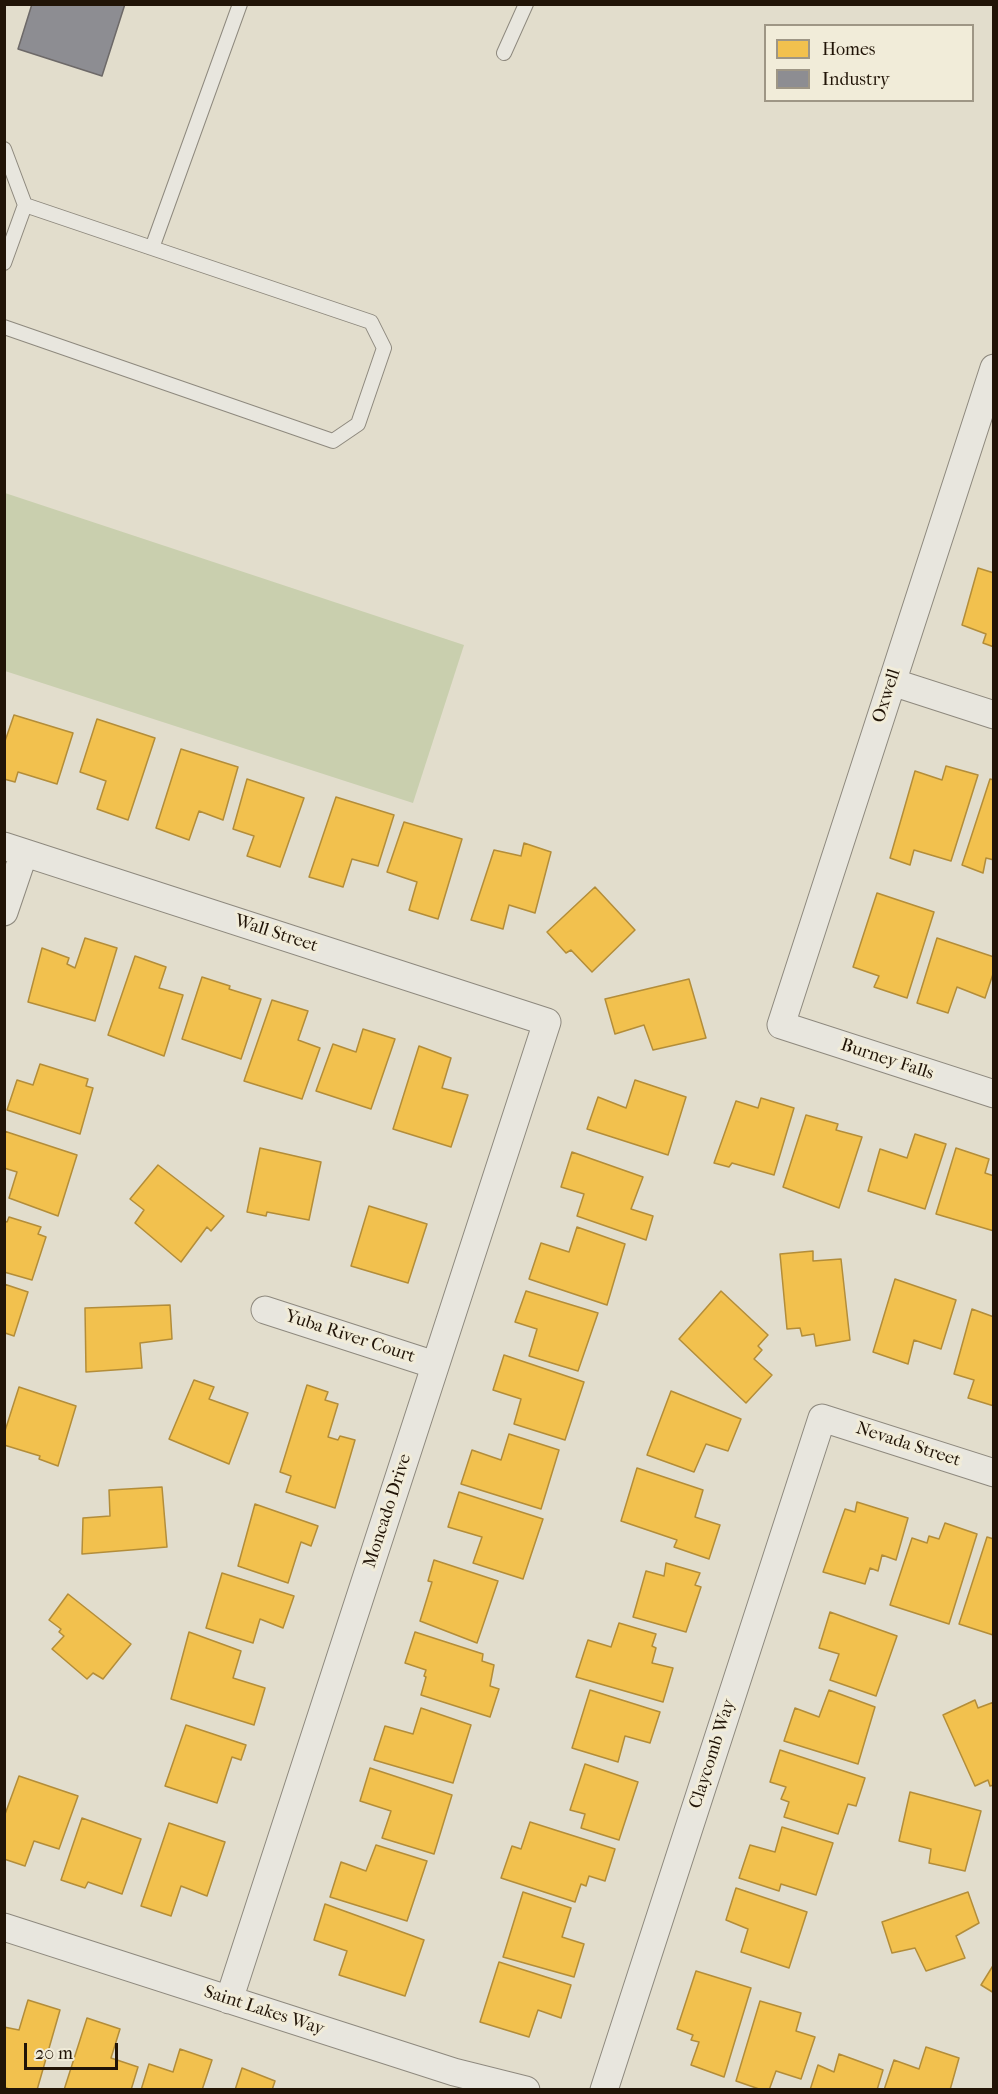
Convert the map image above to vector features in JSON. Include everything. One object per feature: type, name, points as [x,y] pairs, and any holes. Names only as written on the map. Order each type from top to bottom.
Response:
[{"type":"street","name":"Oxwell","points":[[781,1025],[993,368]]},
{"type":"street","points":[[892,682],[993,715]]},
{"type":"street","points":[[4,912],[14,849]]},
{"type":"street","name":"Wall Street","points":[[14,849],[547,1022]]},
{"type":"street","name":"Moncado Drive","points":[[229,2000],[547,1022]]},
{"type":"street","name":"Burney Falls","points":[[781,1025],[993,1094]]},
{"type":"street","name":"Yuba River Court","points":[[265,1310],[435,1365]]},
{"type":"street","name":"Nevada Street","points":[[822,1418],[993,1473]]},
{"type":"street","name":"Claycomb Way","points":[[604,2090],[822,1418]]},
{"type":"street","name":"Saint Lakes Way","points":[[4,1927],[454,2072],[526,2090]]},
{"type":"lane","points":[[152,248],[240,4]]},
{"type":"lane","points":[[504,53],[526,4]]},
{"type":"lane","points":[[4,149],[25,205],[4,263]]},
{"type":"lane","points":[[4,327],[333,441],[358,424],[384,348],[371,322],[25,205]]},
{"type":"green space","points":[[5,493],[464,645],[413,803],[5,671]]},
{"type":"building: Homes","points":[[978,568],[994,573],[994,647],[983,643],[986,634],[962,625]]},
{"type":"building: Homes","points":[[14,715],[73,733],[57,784],[18,772],[15,782],[4,779],[4,744]]},
{"type":"building: Homes","points":[[97,719],[155,738],[128,820],[97,809],[106,781],[80,772]]},
{"type":"building: Homes","points":[[181,749],[238,767],[223,820],[199,811],[189,840],[156,828]]},
{"type":"building: Homes","points":[[946,766],[978,775],[951,861],[914,850],[910,865],[890,858],[915,771],[942,780]]},
{"type":"building: Homes","points":[[247,779],[304,798],[280,867],[247,856],[254,836],[233,829]]},
{"type":"building: Homes","points":[[990,779],[994,780],[994,860],[986,858],[983,873],[962,865]]},
{"type":"building: Homes","points":[[336,797],[394,815],[378,866],[352,859],[343,887],[309,877]]},
{"type":"building: Homes","points":[[404,822],[462,839],[438,919],[409,910],[417,882],[387,872]]},
{"type":"building: Homes","points":[[524,843],[551,852],[535,913],[509,905],[503,929],[471,920],[494,850],[521,856]]},
{"type":"building: Homes","points":[[595,887],[635,930],[592,972],[571,950],[566,953],[547,932]]},
{"type":"building: Homes","points":[[877,893],[934,912],[907,998],[874,987],[879,976],[853,967]]},
{"type":"building: Homes","points":[[85,938],[117,948],[95,1021],[28,1002],[42,948],[69,958],[67,964],[75,968]]},
{"type":"building: Homes","points":[[937,938],[994,957],[994,971],[985,998],[957,987],[948,1013],[917,1003]]},
{"type":"building: Homes","points":[[135,956],[166,967],[159,988],[183,995],[164,1056],[108,1035]]},
{"type":"building: Homes","points":[[202,977],[230,986],[229,989],[261,999],[241,1059],[182,1039]]},
{"type":"building: Homes","points":[[689,979],[706,1038],[653,1050],[644,1025],[615,1034],[605,999]]},
{"type":"building: Homes","points":[[272,1000],[308,1011],[298,1040],[320,1048],[302,1099],[244,1081]]},
{"type":"building: Homes","points":[[363,1029],[395,1039],[371,1109],[316,1091],[333,1044],[356,1052]]},
{"type":"building: Homes","points":[[419,1046],[451,1058],[442,1088],[468,1095],[451,1147],[393,1129]]},
{"type":"building: Homes","points":[[40,1064],[88,1079],[86,1086],[93,1088],[80,1134],[7,1110],[17,1080],[33,1085]]},
{"type":"building: Homes","points":[[635,1080],[686,1097],[668,1155],[587,1129],[598,1097],[626,1108]]},
{"type":"building: Homes","points":[[761,1098],[794,1108],[774,1175],[732,1163],[729,1167],[714,1163],[736,1101],[758,1108]]},
{"type":"building: Homes","points":[[806,1115],[838,1124],[836,1130],[862,1137],[839,1208],[783,1187]]},
{"type":"building: Homes","points":[[4,1131],[77,1155],[58,1216],[9,1198],[17,1172],[4,1168]]},
{"type":"building: Homes","points":[[915,1134],[946,1144],[925,1209],[868,1191],[880,1149],[907,1158]]},
{"type":"building: Homes","points":[[260,1148],[321,1162],[309,1220],[267,1212],[266,1216],[247,1212]]},
{"type":"building: Homes","points":[[956,1148],[989,1159],[985,1173],[994,1176],[994,1231],[936,1214]]},
{"type":"building: Homes","points":[[572,1152],[643,1177],[631,1209],[653,1216],[646,1240],[577,1216],[584,1194],[561,1187]]},
{"type":"building: Homes","points":[[158,1165],[224,1216],[211,1231],[207,1227],[181,1262],[135,1223],[144,1210],[130,1199]]},
{"type":"building: Homes","points":[[369,1206],[427,1224],[408,1283],[351,1266]]},
{"type":"building: Homes","points":[[9,1217],[41,1227],[38,1234],[46,1237],[32,1280],[4,1272],[4,1221],[7,1222]]},
{"type":"building: Homes","points":[[577,1227],[625,1244],[607,1305],[529,1279],[541,1243],[569,1252]]},
{"type":"building: Homes","points":[[813,1251],[813,1261],[841,1259],[850,1340],[816,1346],[814,1334],[802,1336],[800,1328],[787,1329],[780,1254]]},
{"type":"building: Homes","points":[[895,1279],[956,1300],[941,1349],[914,1340],[908,1364],[873,1352]]},
{"type":"building: Homes","points":[[4,1284],[28,1292],[14,1336],[4,1334]]},
{"type":"building: Homes","points":[[526,1291],[598,1313],[578,1371],[529,1356],[537,1329],[515,1322]]},
{"type":"building: Homes","points":[[721,1291],[768,1335],[758,1346],[762,1350],[754,1359],[772,1375],[746,1403],[679,1339]]},
{"type":"building: Homes","points":[[170,1305],[172,1339],[140,1343],[142,1368],[86,1372],[85,1308]]},
{"type":"building: Homes","points":[[972,1309],[994,1317],[994,1406],[968,1398],[974,1380],[954,1374]]},
{"type":"building: Homes","points":[[504,1355],[584,1382],[565,1440],[514,1424],[521,1399],[493,1390]]},
{"type":"building: Homes","points":[[194,1380],[214,1387],[209,1399],[248,1413],[229,1464],[169,1439]]},
{"type":"building: Homes","points":[[307,1385],[328,1392],[325,1400],[338,1404],[328,1437],[338,1440],[340,1436],[355,1440],[335,1508],[286,1492],[291,1476],[280,1472]]},
{"type":"building: Homes","points":[[19,1387],[76,1406],[58,1466],[39,1459],[40,1456],[4,1445],[4,1434]]},
{"type":"building: Homes","points":[[671,1391],[741,1419],[728,1451],[706,1444],[694,1472],[647,1455]]},
{"type":"building: Homes","points":[[509,1434],[559,1450],[541,1509],[461,1484],[472,1450],[501,1460]]},
{"type":"building: Homes","points":[[637,1468],[703,1490],[695,1517],[720,1525],[709,1559],[674,1547],[677,1540],[621,1521]]},
{"type":"building: Homes","points":[[162,1487],[167,1547],[82,1554],[83,1518],[110,1516],[109,1490]]},
{"type":"building: Homes","points":[[459,1492],[543,1519],[523,1579],[473,1563],[482,1537],[448,1527]]},
{"type":"building: Homes","points":[[857,1502],[908,1518],[896,1560],[882,1555],[878,1571],[870,1568],[865,1584],[823,1572],[845,1509],[855,1512]]},
{"type":"building: Homes","points":[[255,1504],[318,1526],[311,1546],[301,1542],[288,1583],[238,1566]]},
{"type":"building: Homes","points":[[945,1523],[977,1534],[949,1624],[890,1605],[912,1538],[927,1543],[929,1536],[939,1539]]},
{"type":"building: Homes","points":[[987,1537],[994,1539],[993,1635],[959,1624]]},
{"type":"building: Homes","points":[[434,1560],[498,1581],[477,1643],[420,1621],[432,1582],[428,1581]]},
{"type":"building: Homes","points":[[666,1563],[700,1573],[695,1585],[701,1587],[686,1632],[633,1617],[646,1571],[664,1576]]},
{"type":"building: Homes","points":[[222,1573],[294,1596],[283,1628],[260,1619],[253,1643],[206,1628]]},
{"type":"building: Homes","points":[[68,1594],[131,1644],[103,1679],[93,1673],[87,1679],[52,1649],[64,1636],[59,1632],[61,1629],[49,1620]]},
{"type":"building: Homes","points":[[830,1612],[897,1636],[876,1696],[830,1680],[839,1654],[819,1648]]},
{"type":"building: Homes","points":[[619,1623],[656,1634],[652,1646],[656,1648],[652,1663],[673,1668],[663,1702],[576,1677],[588,1640],[611,1647]]},
{"type":"building: Homes","points":[[189,1632],[241,1651],[233,1678],[265,1688],[254,1725],[171,1699]]},
{"type":"building: Homes","points":[[415,1632],[483,1654],[482,1661],[494,1665],[490,1686],[499,1689],[490,1717],[421,1695],[426,1670],[405,1663]]},
{"type":"building: Homes","points":[[590,1690],[660,1712],[650,1743],[625,1736],[618,1762],[572,1748]]},
{"type":"building: Homes","points":[[829,1690],[875,1707],[858,1764],[784,1741],[795,1708],[819,1717]]},
{"type":"building: Homes","points":[[975,1700],[978,1708],[994,1702],[994,1785],[990,1786],[988,1780],[975,1786],[943,1715]]},
{"type":"building: Homes","points":[[421,1708],[471,1725],[453,1783],[374,1760],[385,1726],[413,1734]]},
{"type":"building: Homes","points":[[186,1725],[246,1745],[241,1760],[232,1757],[217,1803],[165,1786]]},
{"type":"building: Homes","points":[[780,1750],[865,1778],[856,1806],[848,1804],[838,1834],[784,1817],[789,1802],[781,1799],[786,1787],[770,1782]]},
{"type":"building: Homes","points":[[585,1764],[638,1782],[619,1840],[581,1828],[585,1814],[570,1810]]},
{"type":"building: Homes","points":[[370,1768],[452,1795],[434,1854],[382,1838],[391,1811],[360,1801]]},
{"type":"building: Homes","points":[[19,1776],[78,1796],[59,1849],[34,1841],[25,1866],[4,1859],[4,1817]]},
{"type":"building: Homes","points":[[910,1792],[981,1811],[965,1871],[929,1863],[931,1849],[899,1841]]},
{"type":"building: Homes","points":[[82,1818],[141,1839],[122,1894],[88,1882],[85,1888],[61,1880]]},
{"type":"building: Homes","points":[[530,1822],[615,1849],[605,1881],[589,1876],[586,1886],[581,1884],[575,1902],[501,1878],[512,1846],[521,1849]]},
{"type":"building: Homes","points":[[169,1823],[225,1842],[207,1896],[181,1886],[171,1916],[141,1906]]},
{"type":"building: Homes","points":[[782,1827],[833,1843],[816,1895],[781,1884],[779,1891],[739,1878],[750,1845],[775,1852]]},
{"type":"building: Homes","points":[[376,1845],[427,1861],[407,1921],[330,1897],[341,1862],[366,1871]]},
{"type":"building: Homes","points":[[736,1888],[807,1912],[789,1968],[741,1952],[748,1929],[726,1920]]},
{"type":"building: Homes","points":[[523,1892],[571,1908],[562,1937],[584,1944],[574,1977],[503,1957]]},
{"type":"building: Homes","points":[[968,1892],[979,1923],[956,1936],[965,1958],[926,1971],[915,1948],[892,1953],[882,1922]]},
{"type":"building: Homes","points":[[325,1904],[424,1940],[405,1996],[339,1975],[347,1951],[314,1940]]},
{"type":"building: Homes","points":[[499,1962],[571,1985],[561,2018],[538,2010],[529,2037],[480,2022]]},
{"type":"building: Homes","points":[[994,1964],[994,1993],[981,1985]]},
{"type":"building: Homes","points":[[696,1971],[751,1988],[724,2077],[691,2065],[699,2042],[691,2040],[693,2035],[677,2029]]},
{"type":"building: Homes","points":[[28,2000],[60,2010],[37,2090],[11,2090],[4,2087],[4,2027],[19,2030]]},
{"type":"building: Homes","points":[[760,2001],[801,2013],[796,2031],[815,2037],[801,2079],[776,2071],[769,2090],[762,2090],[736,2081]]},
{"type":"building: Homes","points":[[87,2018],[120,2029],[111,2058],[138,2067],[131,2090],[64,2090]]},
{"type":"building: Homes","points":[[926,2047],[959,2058],[950,2090],[884,2090],[894,2060],[919,2069]]},
{"type":"building: Homes","points":[[180,2049],[212,2060],[202,2090],[141,2090],[149,2064],[173,2072]]},
{"type":"building: Homes","points":[[839,2054],[883,2070],[877,2090],[810,2090],[818,2065],[834,2072]]},
{"type":"building: Homes","points":[[242,2068],[275,2081],[272,2090],[235,2090]]},
{"type":"building: Industry","points":[[32,4],[125,4],[102,76],[18,49]]}]
